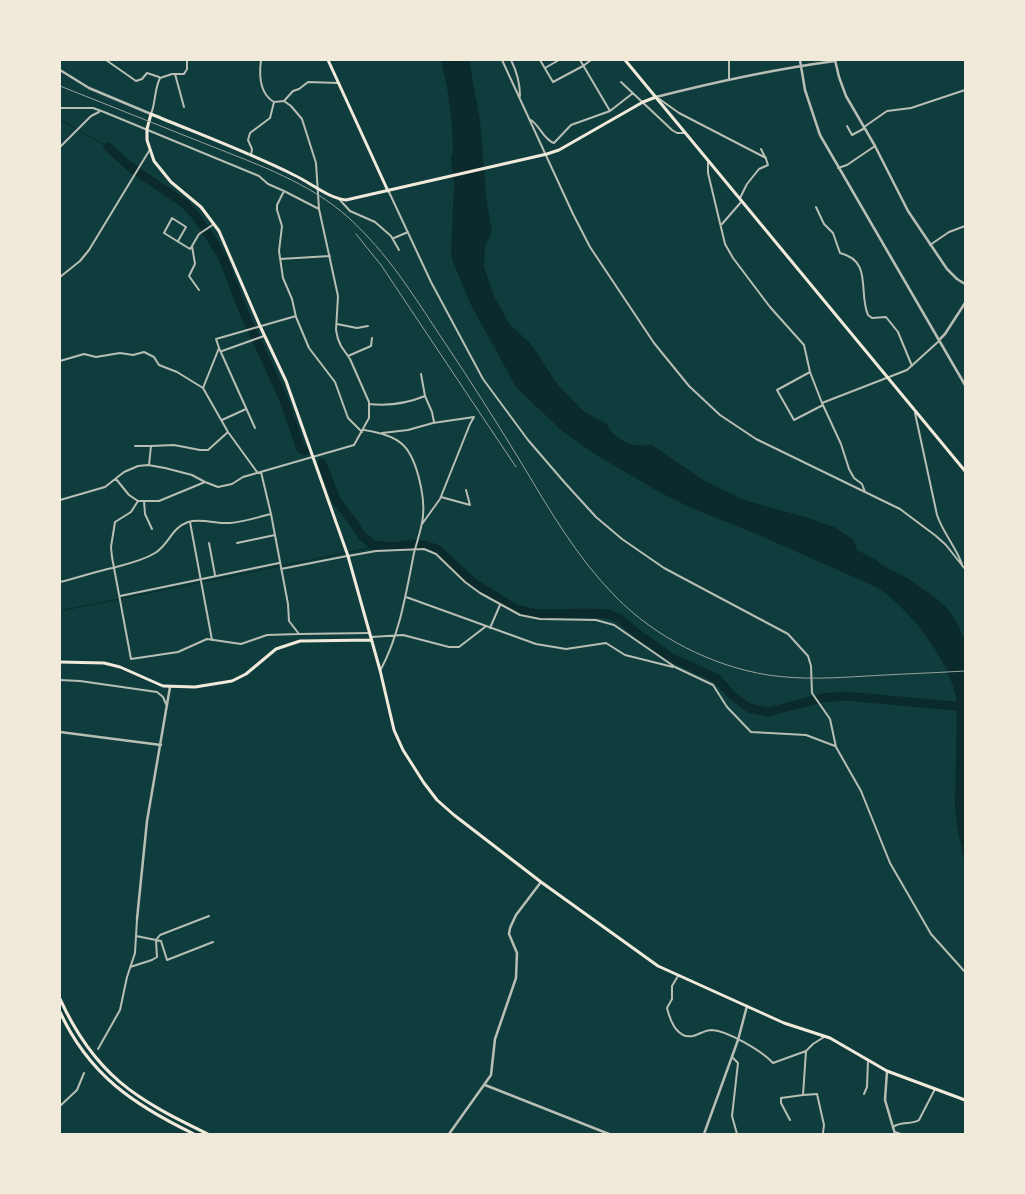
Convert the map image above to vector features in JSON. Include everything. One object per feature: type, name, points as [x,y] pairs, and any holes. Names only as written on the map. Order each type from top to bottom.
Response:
[{"type":"main road","points":[[328,60],[390,191]]},
{"type":"main road","points":[[626,60],[965,471]]},
{"type":"main road","points":[[656,97],[643,102],[559,150],[356,199],[339,199],[252,155],[151,114],[146,129],[149,151],[154,162],[161,172],[201,207],[223,239],[264,336],[286,381],[348,556],[380,670],[394,730],[403,750],[424,783],[445,808],[541,882],[648,960],[678,976],[784,1023],[824,1036],[887,1071],[965,1100]]},
{"type":"main road","points":[[60,662],[112,665],[153,683],[170,687],[195,687],[232,681],[246,674],[276,649],[291,643],[371,637]]},
{"type":"main road","points":[[60,999],[80,1038],[93,1056],[117,1080],[143,1100],[208,1134]]},
{"type":"main road","points":[[60,1012],[72,1037],[102,1074],[131,1099],[164,1120],[194,1134]]},
{"type":"street","points":[[106,60],[136,81],[142,79],[147,73],[160,78],[186,72],[187,60]]},
{"type":"street","points":[[260,60],[263,89],[267,97],[274,102],[284,101],[293,91],[308,82],[338,83]]},
{"type":"street","points":[[502,60],[590,247],[654,343],[689,386],[720,415],[756,439],[900,510],[923,525],[946,545],[964,568]]},
{"type":"street","points":[[511,60],[517,72],[520,97]]},
{"type":"street","points":[[540,60],[553,82],[591,60]]},
{"type":"street","points":[[545,68],[559,60]]},
{"type":"street","points":[[580,60],[610,111]]},
{"type":"street","points":[[729,60],[729,79]]},
{"type":"street","points":[[800,60],[805,90],[815,122],[826,147],[965,385]]},
{"type":"street","points":[[656,97],[729,79],[835,60],[846,96],[875,146],[908,211],[947,269],[965,284]]},
{"type":"street","points":[[60,70],[89,88],[151,114],[154,105],[155,89],[160,78]]},
{"type":"street","points":[[175,74],[184,107]]},
{"type":"street","points":[[621,82],[672,130],[677,133],[686,133]]},
{"type":"street","points":[[847,126],[852,134],[887,111],[911,108],[965,90]]},
{"type":"street","points":[[530,118],[548,140],[554,143],[571,125],[610,111],[633,93]]},
{"type":"street","points":[[656,97],[679,112],[766,158]]},
{"type":"street","points":[[60,500],[105,487],[124,472],[138,466],[149,465],[192,475],[205,482],[224,486],[232,484],[243,477],[354,445],[363,431],[369,418],[369,404],[348,356],[338,339],[338,296],[319,208],[316,163],[302,119],[284,101]]},
{"type":"street","points":[[252,155],[252,149],[248,140],[250,133],[270,118],[274,102]]},
{"type":"street","points":[[60,108],[93,108],[101,111],[259,176],[268,184],[319,208]]},
{"type":"street","points":[[60,147],[95,113],[101,111]]},
{"type":"street","points":[[838,168],[847,165],[875,146]]},
{"type":"street","points":[[722,224],[741,200],[747,184],[759,169],[768,165],[761,149]]},
{"type":"street","points":[[60,277],[80,261],[88,250],[149,151]]},
{"type":"street","points":[[708,160],[708,173],[722,224],[725,244],[733,258],[770,307],[804,345],[810,372],[822,404],[838,437],[851,474],[862,484],[865,492]]},
{"type":"street","points":[[284,191],[277,210],[282,226],[279,246],[283,278],[309,348],[335,382],[348,418],[363,431],[382,434],[408,430],[434,422],[474,417],[441,497],[422,525]]},
{"type":"street","points":[[390,191],[430,282],[483,379],[528,440],[596,517],[622,539],[664,568],[788,634],[808,656],[811,666],[812,693],[830,719],[836,747],[861,791],[890,863],[931,934],[965,972]]},
{"type":"street","points":[[339,199],[350,211],[375,222],[393,238],[399,250]]},
{"type":"street","points":[[816,208],[824,224],[833,233],[840,253],[851,256],[859,266],[864,281],[868,315],[872,318],[886,317],[898,332],[912,366]]},
{"type":"street","points":[[178,241],[186,227],[172,218],[164,233],[183,245],[190,248],[192,246]]},
{"type":"street","points":[[199,290],[189,276],[195,264],[192,246],[199,234],[214,224]]},
{"type":"street","points":[[930,245],[949,232],[965,226]]},
{"type":"street","points":[[393,238],[408,232]]},
{"type":"street","points":[[280,259],[330,256]]},
{"type":"street","points":[[810,372],[777,390],[794,420],[822,404],[888,378],[912,366],[946,334],[965,303]]},
{"type":"street","points":[[255,428],[216,339],[296,316]]},
{"type":"street","points":[[337,324],[357,328],[368,326]]},
{"type":"street","points":[[221,351],[264,336]]},
{"type":"street","points":[[348,356],[371,346],[372,338]]},
{"type":"street","points":[[203,388],[219,348]]},
{"type":"street","points":[[60,361],[84,354],[96,357],[120,353],[133,355],[144,352],[154,357],[159,365],[177,372],[203,388],[228,432],[257,473]]},
{"type":"street","points":[[421,374],[425,396],[434,422]]},
{"type":"street","points":[[369,404],[386,405],[412,401],[425,396]]},
{"type":"street","points":[[222,420],[246,409]]},
{"type":"street","points":[[914,409],[941,528],[959,556],[964,568]]},
{"type":"street","points":[[135,446],[174,445],[208,450],[228,432]]},
{"type":"street","points":[[380,670],[395,636],[406,597],[423,514],[417,474],[408,452],[403,445],[382,434]]},
{"type":"street","points":[[149,465],[151,446]]},
{"type":"street","points":[[261,472],[288,604],[289,621],[299,634]]},
{"type":"street","points":[[116,479],[129,495],[138,501],[159,501],[205,482]]},
{"type":"street","points":[[441,497],[470,505],[466,490]]},
{"type":"street","points":[[138,501],[130,512],[115,522],[111,547],[131,659],[178,652],[203,641],[212,640],[241,644],[267,635],[412,636],[449,647],[459,647],[486,626]]},
{"type":"street","points":[[144,501],[146,514],[152,529]]},
{"type":"street","points":[[60,582],[127,564],[158,551],[173,533],[182,525],[190,522],[231,523],[271,514]]},
{"type":"street","points":[[190,522],[212,640]]},
{"type":"street","points":[[237,543],[275,535]]},
{"type":"street","points":[[210,543],[215,575]]},
{"type":"street","points":[[281,569],[376,550],[424,549],[436,554],[465,582],[480,593],[520,615],[540,619],[588,619],[606,622],[625,632],[675,667],[713,685],[727,707],[751,732],[806,735],[836,747]]},
{"type":"street","points":[[120,596],[279,563]]},
{"type":"street","points":[[406,597],[536,644],[566,649],[606,643],[625,655],[675,667]]},
{"type":"street","points":[[490,628],[500,605]]},
{"type":"street","points":[[60,680],[157,692],[163,697],[167,706]]},
{"type":"street","points":[[98,1049],[120,1010],[135,953],[148,821],[170,687]]},
{"type":"street","points":[[60,732],[161,745]]},
{"type":"street","points":[[449,1134],[485,1084],[492,1071],[497,1031],[516,978],[517,953],[509,934],[510,928],[516,915],[541,882]]},
{"type":"street","points":[[130,967],[157,957],[156,940],[160,935],[209,916]]},
{"type":"street","points":[[136,936],[161,941],[167,960],[213,942]]},
{"type":"street","points":[[678,976],[672,986],[672,999],[667,1008],[673,1026],[681,1033],[689,1036],[704,1031],[716,1031],[757,1049],[773,1063],[806,1051],[824,1036]]},
{"type":"street","points":[[704,1134],[738,1040],[747,1006]]},
{"type":"street","points":[[803,1095],[806,1051]]},
{"type":"street","points":[[732,1057],[738,1063],[732,1116],[737,1134]]},
{"type":"street","points":[[864,1094],[867,1087],[868,1060]]},
{"type":"street","points":[[887,1071],[885,1100],[895,1133],[901,1134]]},
{"type":"street","points":[[60,1106],[77,1090],[84,1073]]},
{"type":"street","points":[[485,1084],[609,1134]]},
{"type":"street","points":[[893,1127],[897,1124],[919,1120],[935,1089]]},
{"type":"street","points":[[790,1120],[781,1103],[781,1098],[818,1094],[824,1124],[823,1133]]},
{"type":"water","points":[[441,60],[469,60],[480,120],[487,204],[492,231],[485,247],[484,267],[494,296],[510,325],[529,342],[557,384],[583,411],[607,424],[619,439],[638,446],[651,444],[703,480],[744,500],[834,527],[854,540],[857,550],[909,579],[948,609],[965,641],[965,866],[955,806],[957,702],[947,670],[938,654],[927,637],[902,608],[876,587],[761,536],[691,508],[661,493],[596,455],[562,431],[516,387],[471,305],[453,262],[451,252],[454,185],[451,158],[453,151],[452,126]]},
{"type":"waterway","points":[[60,119],[108,147]]},
{"type":"waterway","points":[[108,147],[129,166],[185,204],[196,216],[212,240],[223,258],[242,308],[284,400],[301,449],[305,451]]},
{"type":"waterway","points":[[322,463],[336,500],[361,535],[373,545],[393,547],[413,544],[437,549],[474,583],[516,609],[537,614],[608,614],[620,619],[672,658],[716,678],[733,696],[749,708],[768,712],[822,698],[845,696],[965,707]]},
{"type":"waterway","points":[[60,611],[379,546]]},
{"type":"railway","points":[[60,86],[283,176],[318,195],[349,218],[388,260],[409,290],[481,398],[575,548],[616,597],[648,625],[666,637],[686,648],[726,665],[780,677],[830,678],[965,671]]},
{"type":"railway","points":[[356,234],[381,265],[516,467]]}]
